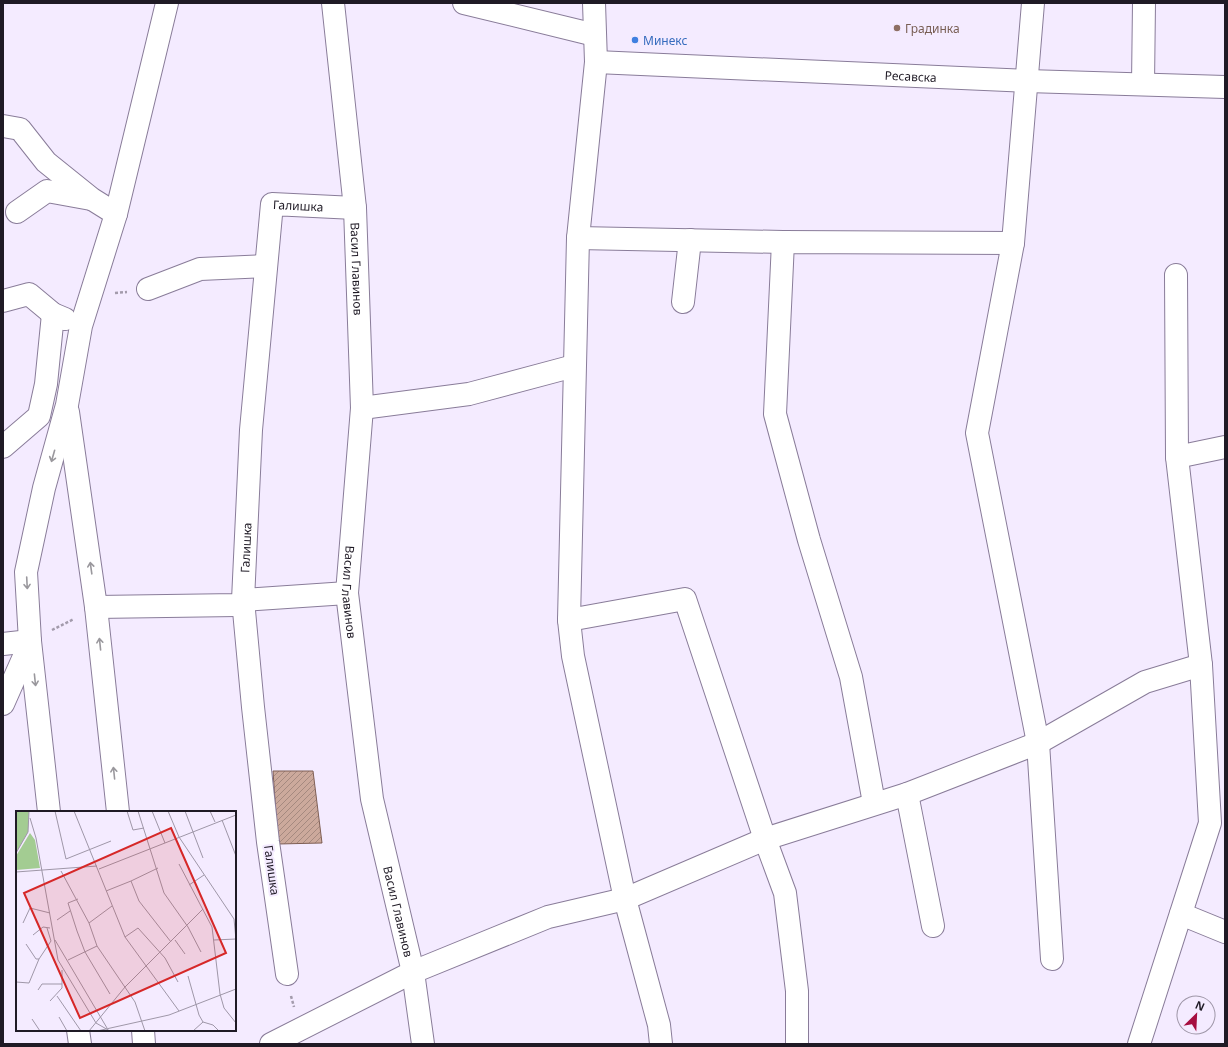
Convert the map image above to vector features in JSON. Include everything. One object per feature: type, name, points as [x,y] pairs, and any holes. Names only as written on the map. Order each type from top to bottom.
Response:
[{"type":"street","points":[[50,811],[30,642],[26,572],[44,488],[67,405],[81,326],[116,214],[167,3]]},
{"type":"street","name":"Васил Главинов","points":[[333,3],[355,208],[362,408],[347,593],[372,799],[413,972],[423,1044]]},
{"type":"street","points":[[464,3],[595,35]]},
{"type":"street","points":[[594,3],[596,62],[578,238],[569,620],[573,656],[625,899],[659,1025],[661,1044]]},
{"type":"street","points":[[1033,3],[1013,243],[977,433],[1038,743],[1052,958]]},
{"type":"street","points":[[1143,84],[1144,3]]},
{"type":"street","name":"Ресавска","points":[[596,62],[1027,81],[1225,87]]},
{"type":"street","points":[[3,126],[20,129],[46,162],[92,199],[116,214]]},
{"type":"street","points":[[17,212],[46,192],[92,199]]},
{"type":"street","name":"Галишка","points":[[287,974],[268,842],[253,707],[244,600],[251,430],[272,204],[355,208]]},
{"type":"street","points":[[578,238],[783,242],[1013,243]]},
{"type":"street","points":[[683,302],[690,240]]},
{"type":"street","points":[[783,242],[775,414],[809,540],[851,677],[874,803]]},
{"type":"street","points":[[148,289],[200,269],[266,266]]},
{"type":"street","points":[[1139,1044],[1210,823],[1201,665],[1177,457],[1176,276]]},
{"type":"street","points":[[3,301],[29,294],[53,314],[81,326]]},
{"type":"street","points":[[3,447],[40,416],[46,384],[53,314]]},
{"type":"street","points":[[362,408],[469,394],[574,366]]},
{"type":"street","points":[[67,405],[96,607],[118,811]]},
{"type":"street","points":[[1177,457],[1225,447]]},
{"type":"street","points":[[96,607],[237,605],[244,600],[347,593]]},
{"type":"street","points":[[569,620],[686,599],[765,839],[785,893],[797,992],[797,1044]]},
{"type":"street","points":[[3,644],[30,642]]},
{"type":"street","points":[[3,704],[30,642]]},
{"type":"street","points":[[271,1044],[413,972],[548,917],[625,899],[765,839],[874,803],[907,794],[1038,743],[1145,682],[1201,665]]},
{"type":"street","points":[[907,794],[933,926]]},
{"type":"street","points":[[1181,914],[1225,932]]},
{"type":"street","points":[[78,1031],[80,1044]]},
{"type":"street","points":[[143,1031],[144,1044]]},
{"type":"path","points":[[90,296],[148,289]]},
{"type":"path","points":[[30,642],[96,607]]},
{"type":"path","points":[[287,974],[298,1030]]},
{"type":"building","points":[[273,771],[313,771],[322,843],[278,844]]},
{"type":"place","name":"Градинка","points":[[897,28]]},
{"type":"place","name":"Минекс","points":[[635,40]]}]
